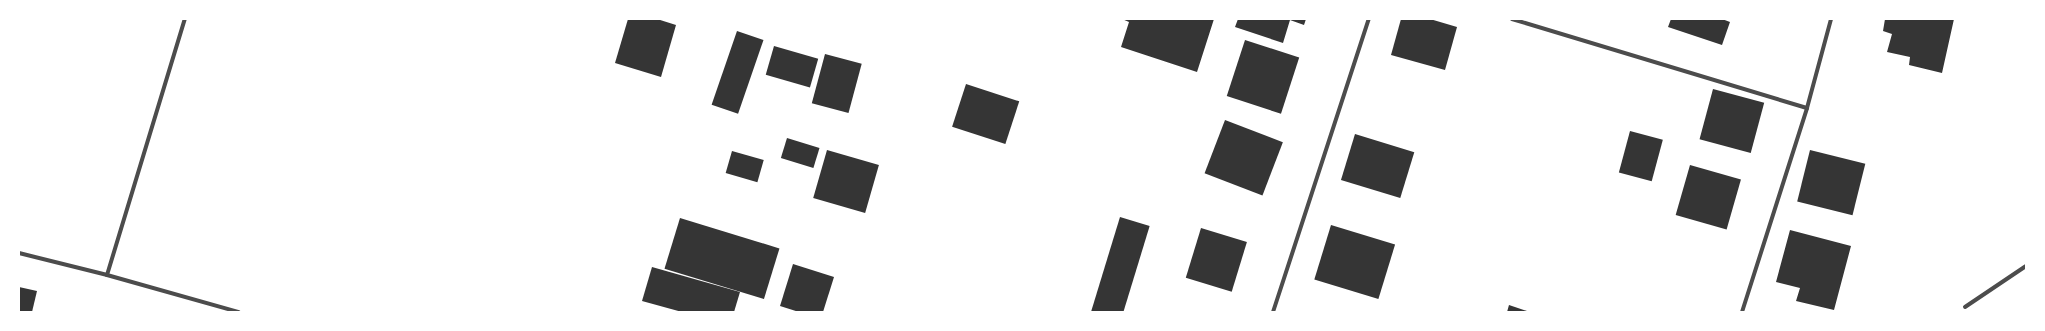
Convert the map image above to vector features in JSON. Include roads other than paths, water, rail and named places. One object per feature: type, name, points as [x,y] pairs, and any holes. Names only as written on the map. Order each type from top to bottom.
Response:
[{"type":"street","points":[[107,275],[185,19]]},
{"type":"street","points":[[1273,312],[1369,19]]},
{"type":"street","points":[[1512,19],[1807,108]]},
{"type":"street","points":[[1742,312],[1807,108],[1832,19]]},
{"type":"street","points":[[19,253],[107,275],[239,312]]},
{"type":"street","points":[[1965,307],[2026,266]]}]
